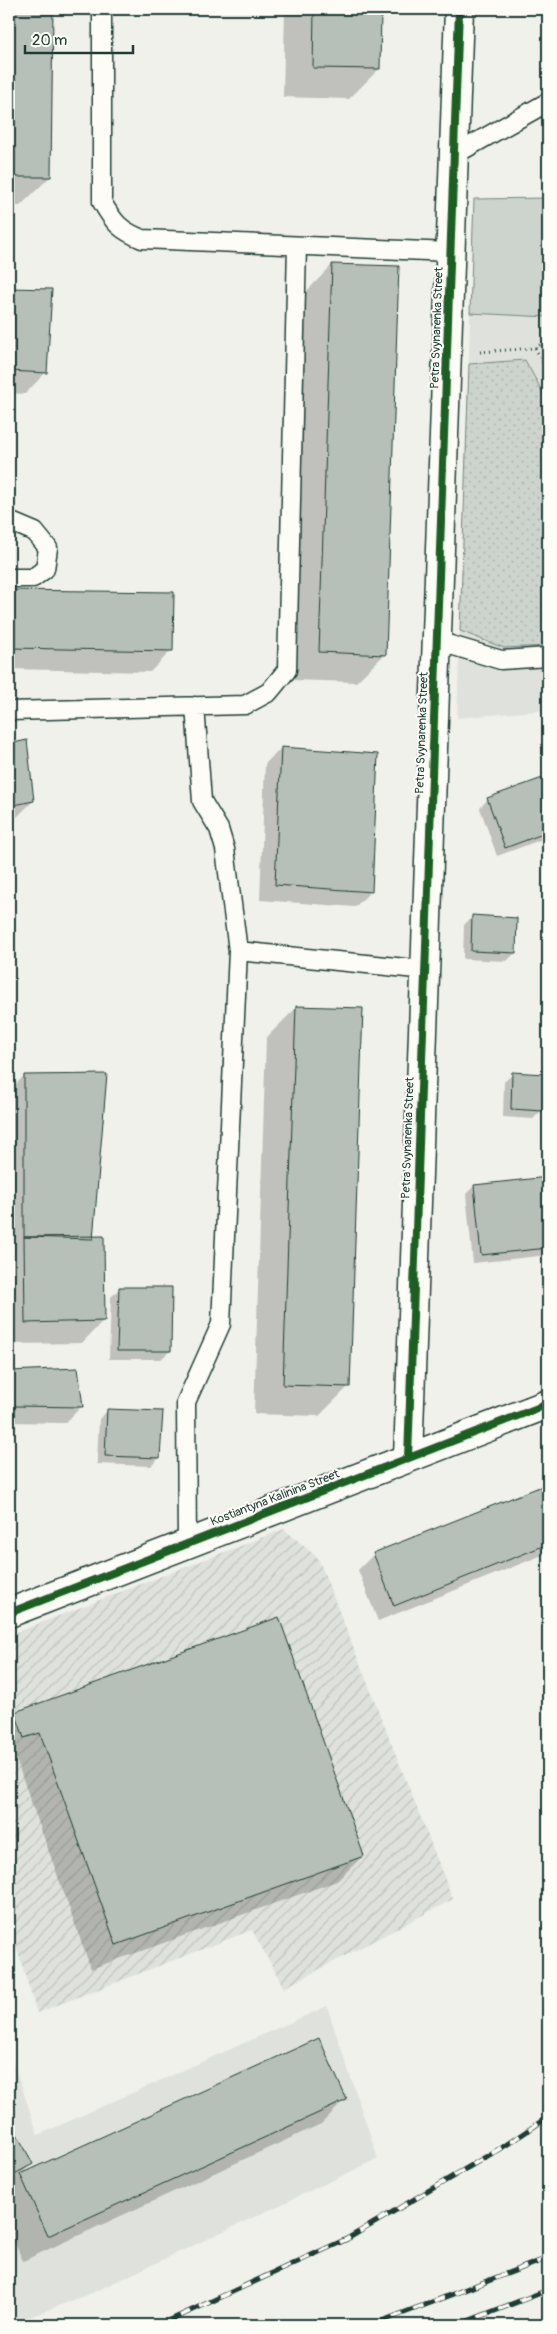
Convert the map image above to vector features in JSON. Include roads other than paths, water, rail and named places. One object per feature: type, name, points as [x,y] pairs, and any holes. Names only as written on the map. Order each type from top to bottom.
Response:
[{"type":"street","name":"Petra Svynarenka Street","points":[[408,1458],[459,9]]},
{"type":"street","name":"Kostiantyna Kalinina Street","points":[[9,1613],[548,1404]]},
{"type":"lane","points":[[102,9],[102,202],[112,219],[124,232],[142,239],[450,252]]},
{"type":"lane","points":[[454,155],[548,102]]},
{"type":"lane","points":[[9,711],[245,705],[269,692],[287,670],[297,246]]},
{"type":"lane","points":[[9,521],[34,532],[48,548],[45,569],[33,578],[9,578]]},
{"type":"lane","points":[[437,641],[501,660],[548,658]]},
{"type":"lane","points":[[187,1544],[186,1402],[221,1324],[238,950],[225,849],[219,829],[202,801],[196,706]]},
{"type":"lane","points":[[238,950],[426,970]]},
{"type":"railway","points":[[160,2325],[347,2239],[506,2145],[548,2117]]},
{"type":"railway","points":[[372,2325],[548,2258]]},
{"type":"railway","points":[[458,2325],[548,2290]]}]
